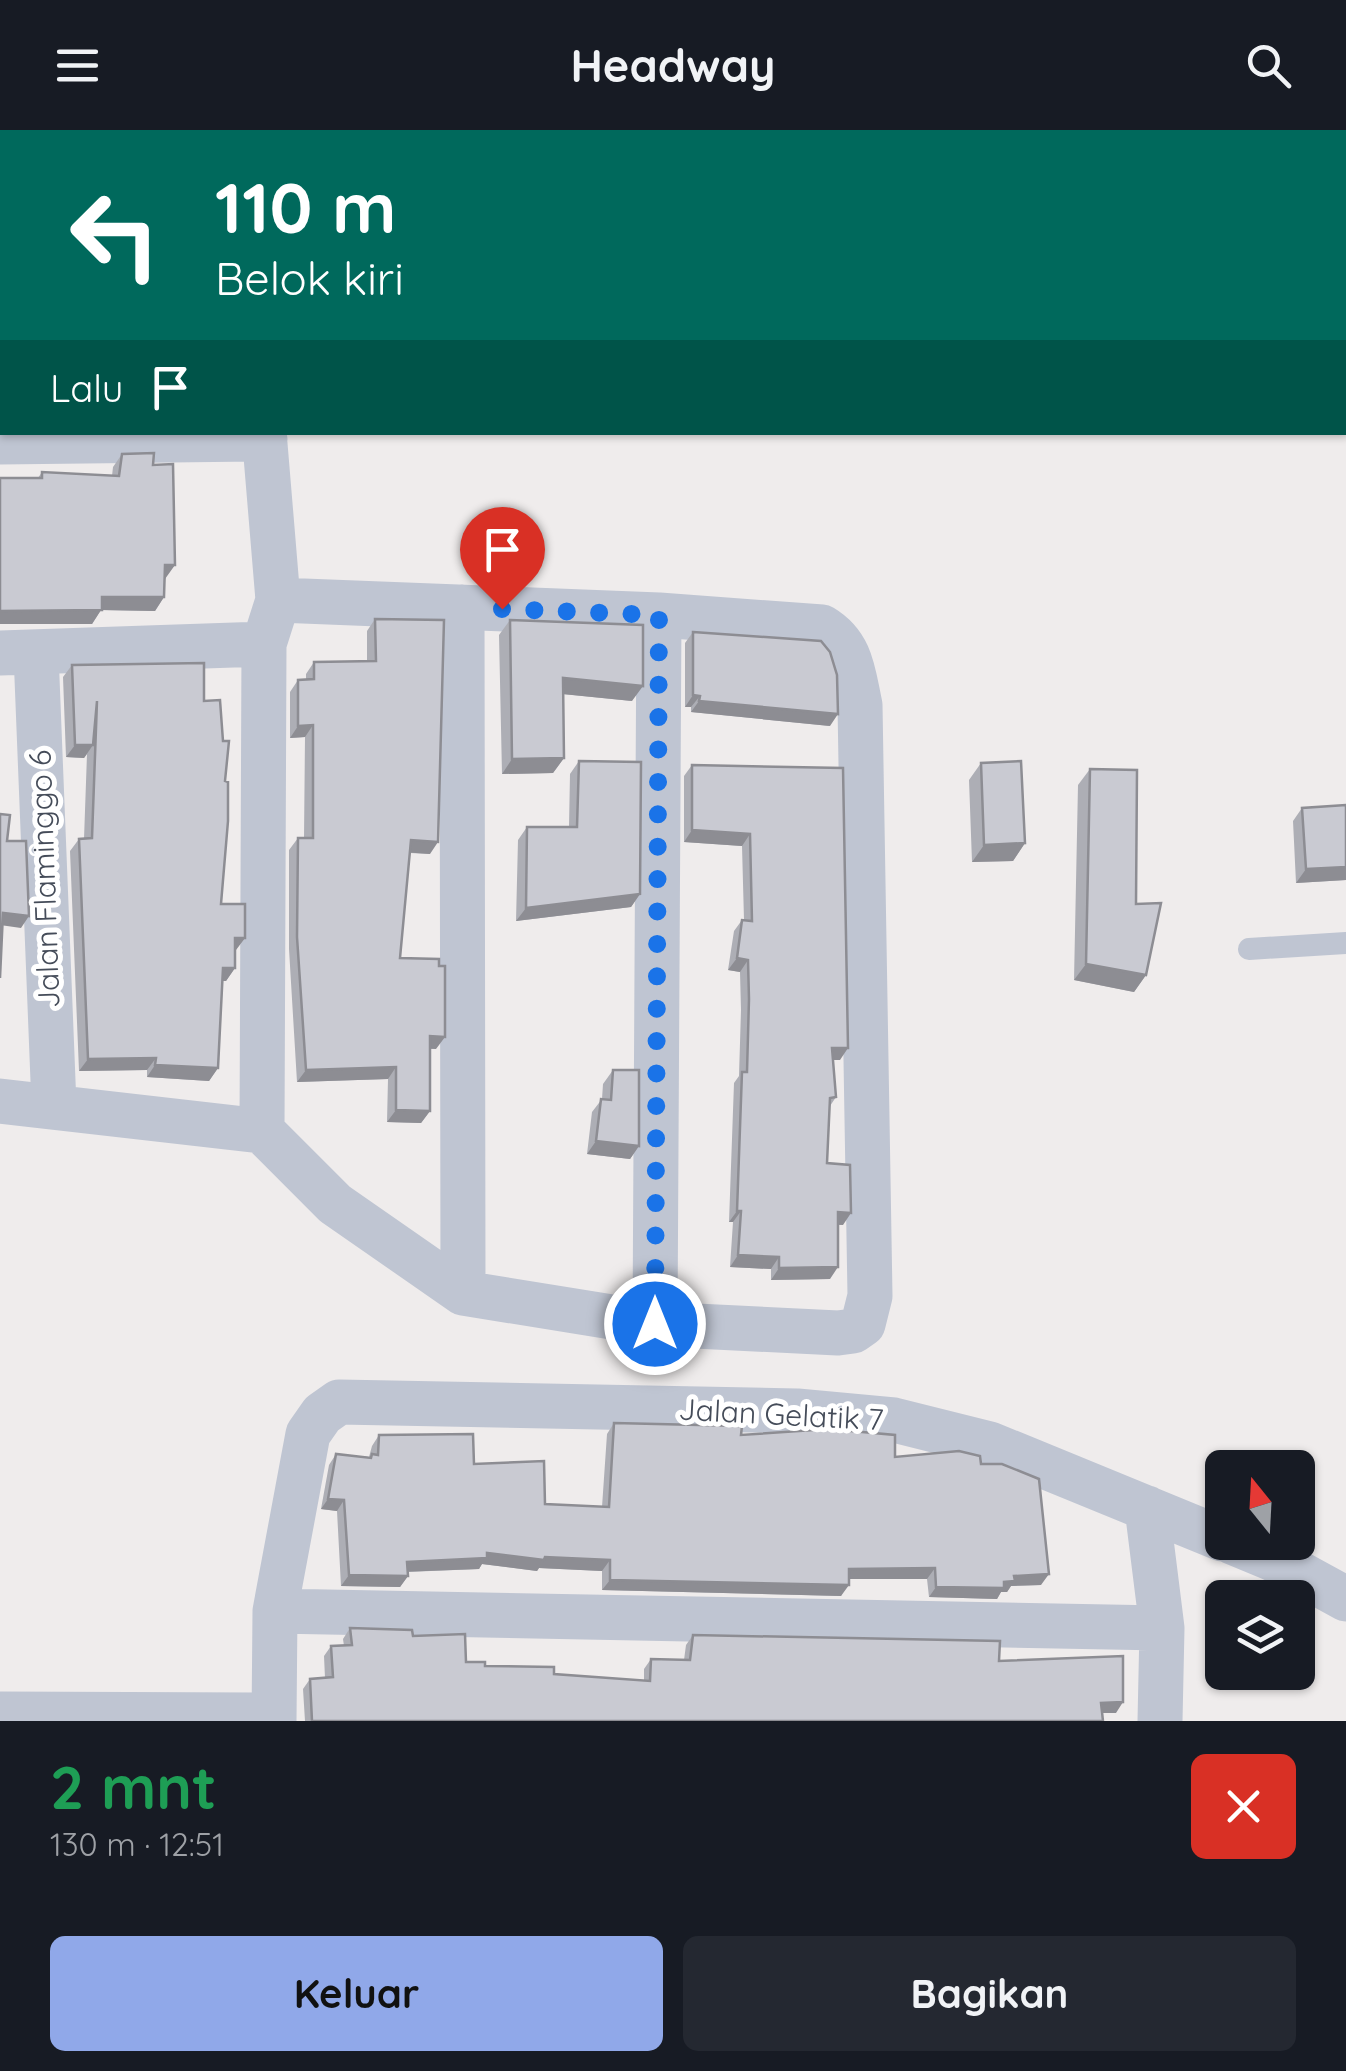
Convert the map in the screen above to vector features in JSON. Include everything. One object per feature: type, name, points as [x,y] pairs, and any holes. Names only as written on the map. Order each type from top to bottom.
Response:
[{"type":"street","points":[[0,442],[264,436],[278,600],[264,644],[262,1130]]},
{"type":"street","points":[[0,1101],[262,1130],[335,1204],[464,1293],[655,1324],[838,1332],[863,1324],[870,1296],[860,705],[848,650],[836,635],[822,627],[659,615],[278,600]]},
{"type":"street","points":[[462,608],[464,1293]]},
{"type":"street","points":[[655,1324],[659,615]]},
{"type":"street","points":[[18,653],[264,644]]},
{"type":"street","name":"Jalan Flaminggo 6","points":[[18,653],[54,1106]]},
{"type":"street","name":"Jalan Gelatik 7","points":[[275,1610],[308,1434],[322,1414],[339,1402],[797,1411],[894,1420],[990,1444],[1205,1532]]},
{"type":"street","points":[[1147,1508],[1162,1628],[1160,1721]]},
{"type":"street","points":[[1275,1560],[1346,1598]]},
{"type":"street","points":[[30,1716],[274,1718],[275,1610],[1162,1628]]},
{"type":"lane","points":[[1249,949],[1346,942]]},
{"type":"building","points":[[154,453],[153,465],[173,464],[175,565],[165,565],[164,597],[102,597],[102,610],[0,611],[0,478],[42,478],[42,472],[119,476],[122,454]]},
{"type":"building","points":[[375,619],[444,620],[438,842],[411,840],[400,958],[439,959],[439,966],[445,966],[445,1037],[430,1036],[430,1111],[396,1110],[396,1067],[306,1070],[297,937],[298,838],[313,838],[313,725],[298,726],[298,680],[314,679],[314,662],[376,661]]},
{"type":"building","points":[[510,620],[643,625],[643,686],[563,678],[564,758],[512,759]]},
{"type":"building","points":[[693,632],[821,641],[830,652],[837,675],[838,714],[699,701],[700,696],[693,695]]},
{"type":"building","points":[[204,663],[204,701],[220,700],[223,741],[229,741],[221,904],[245,904],[245,938],[235,938],[235,968],[223,968],[218,1068],[155,1065],[156,1058],[88,1059],[79,839],[92,838],[97,701],[93,745],[75,745],[72,665]]},
{"type":"building","points":[[579,761],[641,762],[640,894],[526,908],[527,827],[577,827]]},
{"type":"building","points":[[1021,761],[1025,843],[984,845],[981,763]]},
{"type":"building","points":[[692,765],[843,768],[848,1048],[832,1048],[836,1097],[830,1098],[827,1163],[850,1165],[851,1213],[838,1212],[838,1267],[779,1268],[779,1257],[738,1255],[742,1072],[747,1072],[749,999],[748,960],[737,958],[742,920],[752,921],[750,834],[692,830]]},
{"type":"building","points":[[1090,769],[1137,770],[1136,904],[1161,903],[1146,975],[1086,964]]},
{"type":"building","points":[[1346,805],[1346,867],[1306,869],[1302,808]]},
{"type":"building","points":[[0,814],[10,815],[7,841],[26,841],[29,916],[3,913],[0,978]]},
{"type":"building","points":[[613,1070],[639,1070],[639,1146],[596,1141],[601,1099],[611,1100]]},
{"type":"building","points":[[614,1423],[742,1426],[741,1435],[829,1429],[895,1435],[895,1457],[959,1451],[980,1456],[981,1464],[1002,1464],[1039,1479],[1049,1574],[1014,1576],[1015,1581],[1004,1582],[1004,1588],[936,1587],[935,1568],[849,1569],[849,1585],[610,1580],[610,1560],[544,1560],[487,1553],[487,1558],[407,1562],[408,1576],[349,1575],[344,1500],[328,1499],[336,1454],[371,1458],[372,1454],[378,1455],[379,1435],[473,1434],[474,1464],[544,1461],[545,1504],[609,1507]]},
{"type":"building","points":[[350,1628],[412,1630],[413,1636],[465,1634],[466,1662],[554,1667],[554,1674],[650,1681],[651,1659],[690,1660],[693,1635],[1000,1641],[999,1661],[1123,1656],[1123,1702],[1101,1703],[1103,1721],[312,1721],[310,1679],[333,1677],[331,1646],[352,1645]]},
{"type":"route","points":[[502,609],[659,615],[655,1324]]}]
